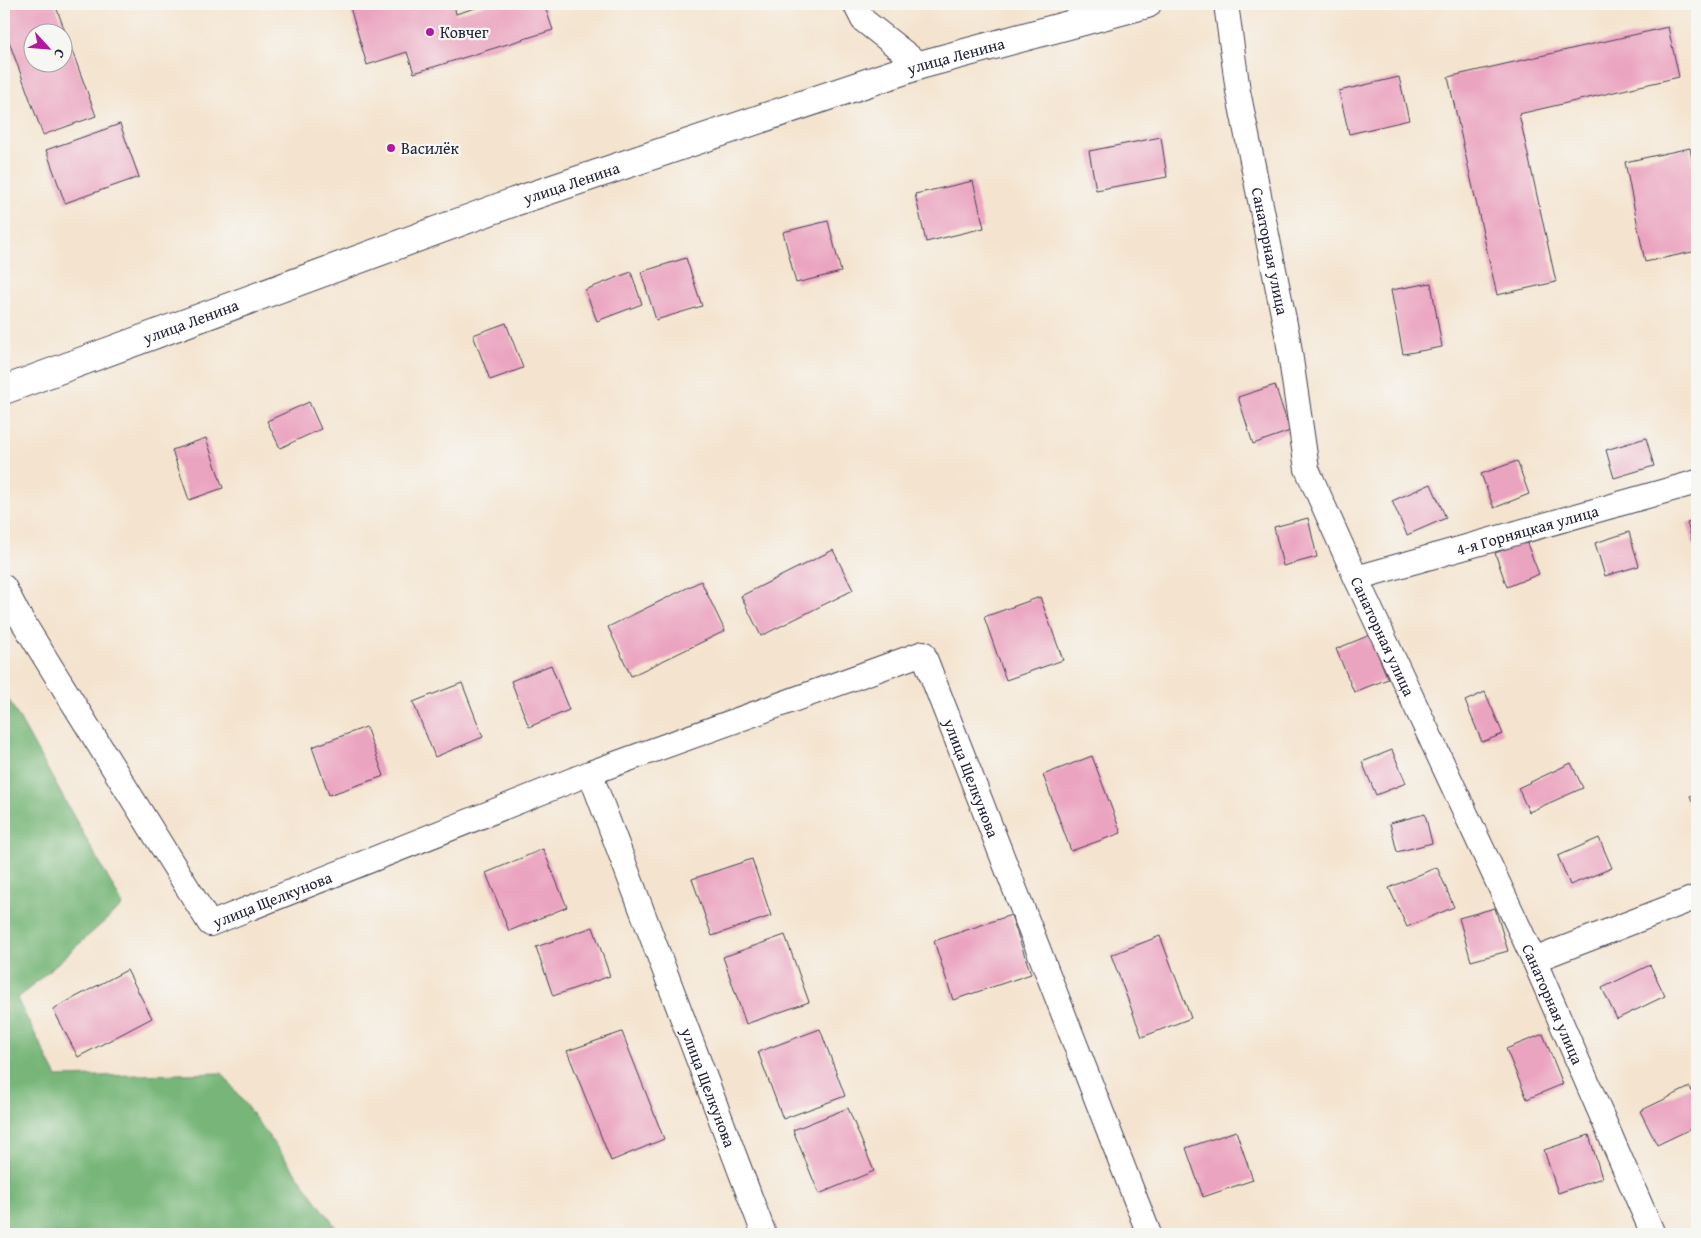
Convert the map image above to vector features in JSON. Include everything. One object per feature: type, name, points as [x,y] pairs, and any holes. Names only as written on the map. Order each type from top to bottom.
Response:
[{"type":"main road","name":"улица Ленина","points":[[4,390],[514,202],[920,65],[1147,4]]},
{"type":"street","points":[[855,4],[863,20],[920,65]]},
{"type":"street","name":"Санаторная улица","points":[[1226,4],[1238,91],[1288,339],[1307,469],[1534,960],[1653,1234]]},
{"type":"street","name":"4-я Горняцкая улица","points":[[1356,578],[1697,482]]},
{"type":"street","name":"улица Щелкунова","points":[[4,587],[11,618],[210,924],[590,772],[923,653],[1149,1234]]},
{"type":"street","name":"улица Щелкунова","points":[[590,772],[764,1234]]},
{"type":"street","points":[[1534,960],[1697,897]]},
{"type":"green space","points":[[4,691],[123,905],[17,999],[57,1077],[222,1073],[341,1234],[4,1234]]},
{"type":"building","points":[[4,4],[55,4],[62,22],[22,22],[22,72],[72,72],[72,50],[96,116],[43,135],[4,28]]},
{"type":"building","points":[[349,4],[454,4],[456,14],[488,4],[544,4],[553,30],[414,73],[407,52],[367,65]]},
{"type":"building","points":[[1668,27],[1679,77],[1519,114],[1556,282],[1497,295],[1448,77]]},
{"type":"building","points":[[1399,77],[1409,120],[1349,134],[1339,91]]},
{"type":"building","points":[[120,124],[139,177],[65,203],[46,150]]},
{"type":"building","points":[[1161,137],[1167,177],[1096,190],[1089,151]]},
{"type":"building","points":[[1690,148],[1697,187],[1697,251],[1645,262],[1625,162]]},
{"type":"building","points":[[973,181],[984,228],[926,242],[915,194]]},
{"type":"building","points":[[828,221],[841,272],[796,283],[783,232]]},
{"type":"building","points":[[686,258],[702,306],[656,320],[641,272]]},
{"type":"building","points":[[631,272],[642,304],[597,321],[585,290]]},
{"type":"building","points":[[1431,283],[1442,347],[1403,354],[1391,290]]},
{"type":"building","points":[[506,323],[523,368],[490,380],[473,335]]},
{"type":"building","points":[[1275,385],[1290,431],[1253,444],[1238,397]]},
{"type":"building","points":[[309,402],[321,429],[280,448],[267,421]]},
{"type":"building","points":[[206,438],[223,488],[189,500],[172,450]]},
{"type":"building","points":[[1646,438],[1654,466],[1614,478],[1606,450]]},
{"type":"building","points":[[1517,461],[1529,494],[1494,508],[1481,474]]},
{"type":"building","points":[[1431,484],[1446,518],[1407,535],[1392,501]]},
{"type":"building","points":[[1308,518],[1317,557],[1283,566],[1274,527]]},
{"type":"building","points":[[1697,520],[1697,557],[1687,523]]},
{"type":"building","points":[[1629,532],[1639,566],[1605,576],[1595,543]]},
{"type":"building","points":[[1526,541],[1539,574],[1507,587],[1495,553]]},
{"type":"building","points":[[833,550],[853,590],[761,636],[741,596]]},
{"type":"building","points":[[701,581],[725,631],[631,676],[608,627]]},
{"type":"building","points":[[1040,597],[1063,660],[1006,680],[984,617]]},
{"type":"building","points":[[1370,635],[1388,679],[1354,692],[1336,649]]},
{"type":"building","points":[[551,665],[569,710],[529,727],[511,681]]},
{"type":"building","points":[[462,683],[483,737],[435,757],[413,702]]},
{"type":"building","points":[[1485,692],[1503,734],[1482,742],[1465,701]]},
{"type":"building","points":[[366,727],[384,776],[329,795],[312,747]]},
{"type":"building","points":[[1392,750],[1406,783],[1376,795],[1362,762]]},
{"type":"building","points":[[1092,756],[1121,833],[1071,851],[1043,775]]},
{"type":"building","points":[[1571,763],[1583,788],[1529,812],[1518,788]]},
{"type":"building","points":[[1697,792],[1697,811],[1690,796]]},
{"type":"building","points":[[1425,814],[1432,843],[1397,852],[1390,823]]},
{"type":"building","points":[[1599,838],[1612,868],[1570,885],[1558,856]]},
{"type":"building","points":[[543,849],[567,907],[509,931],[486,873]]},
{"type":"building","points":[[752,859],[771,916],[712,936],[692,879]]},
{"type":"building","points":[[1437,867],[1454,907],[1407,927],[1389,888]]},
{"type":"building","points":[[1495,908],[1508,951],[1471,961],[1459,918]]},
{"type":"building","points":[[1011,915],[1031,974],[953,1000],[934,941]]},
{"type":"building","points":[[593,927],[610,976],[553,996],[536,947]]},
{"type":"building","points":[[785,935],[809,1002],[746,1024],[723,957]]},
{"type":"building","points":[[1160,936],[1191,1018],[1142,1037],[1111,955]]},
{"type":"building","points":[[1650,965],[1665,996],[1617,1019],[1602,988]]},
{"type":"building","points":[[127,970],[152,1018],[78,1057],[53,1009]]},
{"type":"building","points":[[820,1029],[845,1096],[783,1119],[758,1052]]},
{"type":"building","points":[[622,1032],[664,1139],[611,1161],[567,1051]]},
{"type":"building","points":[[1543,1034],[1563,1084],[1527,1099],[1506,1049]]},
{"type":"building","points":[[1690,1087],[1697,1102],[1697,1126],[1657,1145],[1640,1111]]},
{"type":"building","points":[[848,1108],[874,1171],[819,1194],[793,1130]]},
{"type":"building","points":[[1236,1131],[1253,1180],[1203,1197],[1186,1148]]},
{"type":"building","points":[[1589,1135],[1602,1178],[1558,1193],[1544,1150]]},
{"type":"place","name":"Ковчег","points":[[430,32]]},
{"type":"place","name":"Василёк","points":[[391,148]]}]
